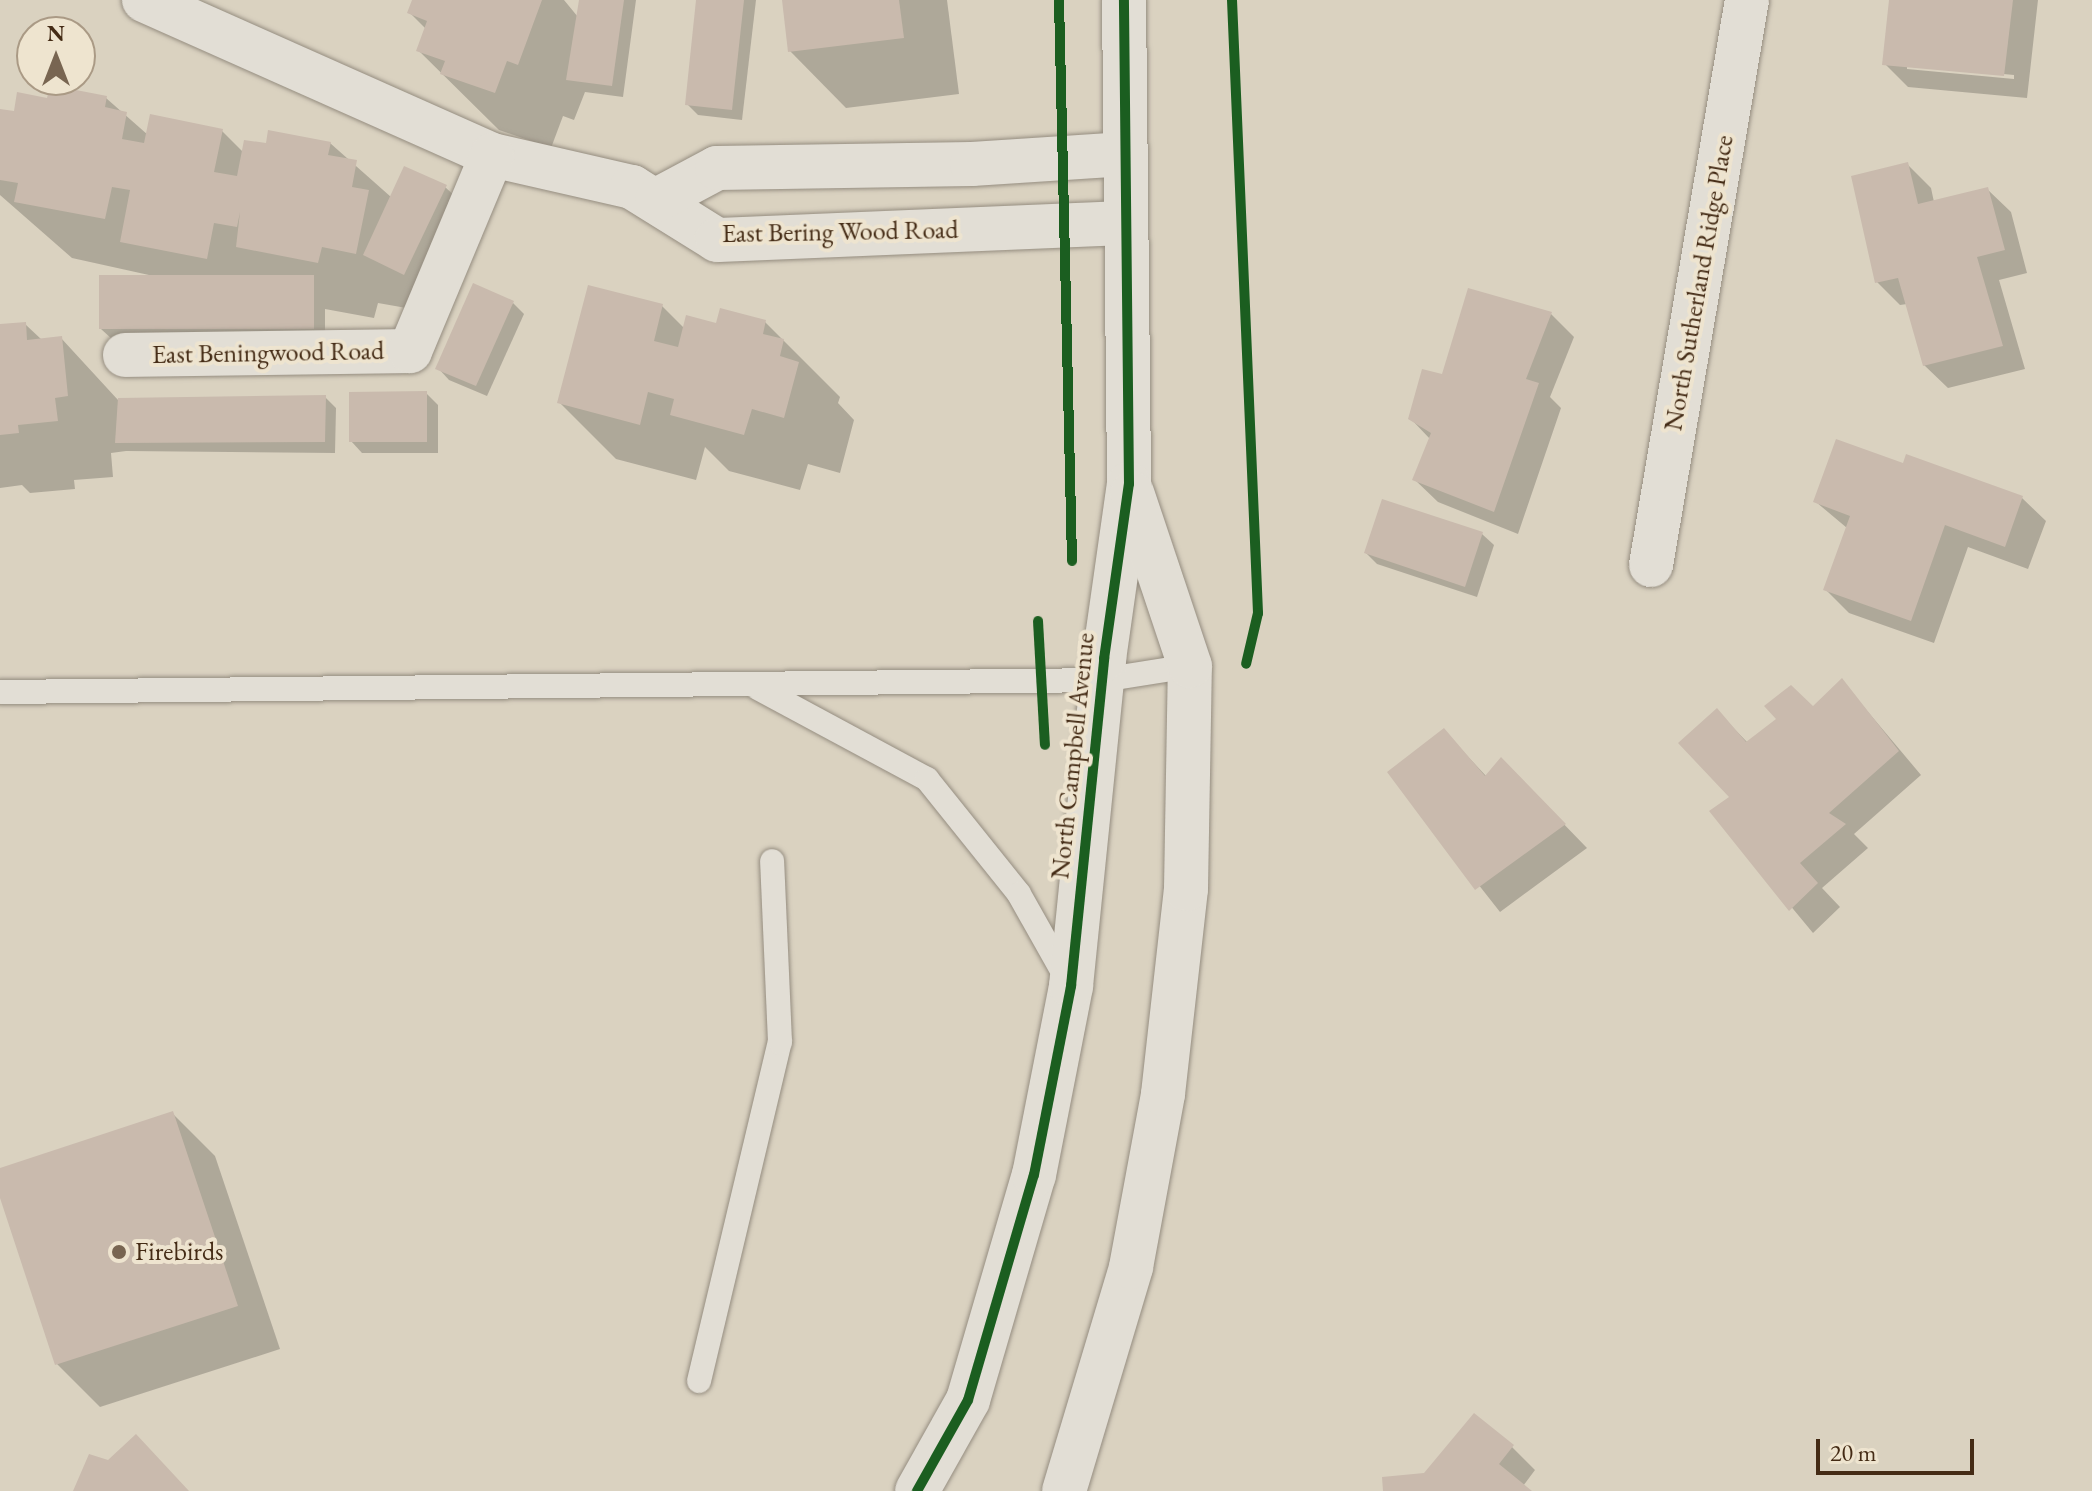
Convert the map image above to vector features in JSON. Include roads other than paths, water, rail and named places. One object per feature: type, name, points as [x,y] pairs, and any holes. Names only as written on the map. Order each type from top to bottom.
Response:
[{"type":"street","points":[[144,0],[492,155]]},
{"type":"street","name":"North Campbell Avenue","points":[[917,1491],[968,1400],[1034,1175],[1071,986],[1102,680],[1129,484],[1124,0]]},
{"type":"street","name":"North Sutherland Ridge Place","points":[[1651,565],[1747,0]]},
{"type":"street","points":[[657,200],[717,168],[972,164],[1126,154]]},
{"type":"street","name":"East Bering Wood Road","points":[[492,155],[632,187],[717,240],[1126,223]]},
{"type":"street","name":"East Beningwood Road","points":[[125,355],[410,351],[492,155]]},
{"type":"street","name":"North Campbell Avenue","points":[[1064,1491],[1131,1267],[1163,1094],[1186,889],[1190,666],[1129,484]]},
{"type":"lane","points":[[0,692],[756,687],[1102,680],[1190,666]]},
{"type":"lane","points":[[756,687],[927,779],[1019,894],[1071,986]]},
{"type":"lane","points":[[699,1381],[780,1042],[772,861]]},
{"type":"place","name":"Firebirds","points":[[119,1252]]}]
